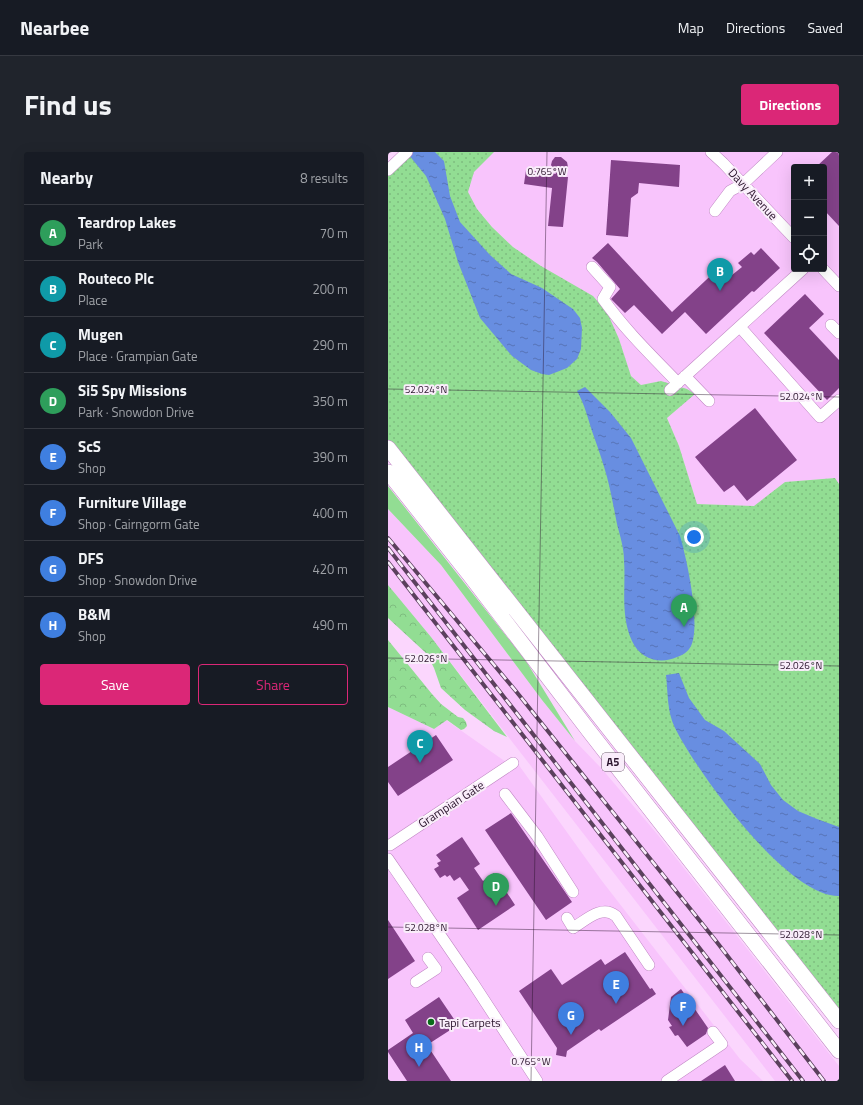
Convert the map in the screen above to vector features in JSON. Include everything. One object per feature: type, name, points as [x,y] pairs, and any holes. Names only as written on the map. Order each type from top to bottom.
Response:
[{"type":"highway","name":"A5","points":[[388,448],[839,1021]]},
{"type":"highway","name":"A5","points":[[388,472],[469,574],[589,731],[839,1051]]},
{"type":"street","points":[[390,168],[407,152]]},
{"type":"street","name":"Davy Avenue","points":[[711,152],[792,236]]},
{"type":"street","points":[[714,211],[730,192],[743,184],[777,152]]},
{"type":"street","points":[[592,266],[610,287],[603,299],[615,316],[641,346],[678,383],[709,401]]},
{"type":"street","points":[[678,383],[799,272]]},
{"type":"street","points":[[826,272],[839,286]]},
{"type":"street","points":[[740,327],[820,417],[839,400]]},
{"type":"street","name":"Grampian Gate","points":[[389,844],[513,763]]},
{"type":"street","points":[[505,794],[536,836],[573,892]]},
{"type":"street","points":[[389,844],[391,853],[388,858],[473,983],[537,1081]]},
{"type":"street","points":[[567,918],[574,928],[597,913],[608,911],[613,913],[649,965]]},
{"type":"street","points":[[416,982],[436,969],[428,958]]},
{"type":"street","points":[[667,1081],[722,1044],[713,1032]]},
{"type":"shaded area","points":[[492,152],[839,152],[839,484],[835,478],[785,482],[755,506],[697,504],[679,446],[667,418],[694,394],[661,381],[641,385],[631,377],[619,339],[541,266],[513,247],[492,227],[477,209],[465,190],[467,182],[477,167]]},
{"type":"shaded area","points":[[388,509],[441,565],[542,700],[575,741],[602,769],[658,835],[839,1066],[839,1081],[775,1081],[431,637],[388,585]]},
{"type":"shaded area","points":[[388,707],[434,729],[446,720],[506,762],[513,757],[602,881],[740,1059],[763,1081],[388,1081]]},
{"type":"green space","points":[[412,152],[494,152],[474,172],[468,192],[477,209],[492,227],[513,247],[541,266],[593,296],[607,312],[619,339],[631,376],[641,385],[661,381],[687,389],[695,394],[667,418],[679,446],[697,504],[754,506],[785,482],[835,478],[839,484],[839,1022],[388,448],[388,173]]},
{"type":"green space","points":[[388,486],[526,661],[575,741],[542,700],[441,565],[388,509]]},
{"type":"green space","points":[[388,585],[431,637],[507,737],[494,731],[465,710],[441,688],[427,654],[388,618]]},
{"type":"green space","points":[[388,640],[441,704],[458,717],[463,718],[467,726],[464,729],[461,730],[447,720],[434,729],[388,707]]},
{"type":"water","points":[[410,152],[435,152],[444,161],[450,196],[460,222],[490,255],[511,274],[542,288],[573,309],[580,318],[582,328],[581,349],[577,359],[567,368],[549,375],[531,370],[512,356],[480,318],[458,262],[445,219],[426,176],[408,154]]},
{"type":"water","points":[[585,387],[610,412],[631,438],[680,536],[692,592],[694,608],[694,636],[691,646],[687,652],[671,659],[657,660],[645,656],[636,647],[628,631],[624,601],[623,546],[605,471],[584,407],[577,391]]},
{"type":"water","points":[[679,673],[689,698],[705,720],[724,731],[760,764],[771,785],[783,800],[798,811],[839,827],[839,896],[818,891],[795,876],[770,855],[723,801],[686,748],[672,722],[668,702],[666,675]]},
{"type":"building","points":[[832,152],[839,152],[839,226],[827,213],[827,164],[819,164]]},
{"type":"building","points":[[555,157],[561,157],[567,162],[568,167],[564,177],[568,177],[563,227],[548,226],[552,188],[524,184],[526,170],[556,174],[551,165]]},
{"type":"building","points":[[611,160],[680,165],[679,187],[639,183],[638,193],[631,198],[628,237],[606,235]]},
{"type":"building","points":[[608,243],[672,312],[722,265],[732,275],[742,267],[738,263],[751,252],[754,255],[761,248],[780,268],[754,292],[752,291],[706,334],[685,312],[662,334],[634,305],[625,313],[611,299],[620,289],[592,258]]},
{"type":"building","points":[[805,294],[824,314],[809,328],[839,360],[839,388],[827,400],[764,333]]},
{"type":"building","points":[[755,408],[797,460],[747,501],[734,485],[724,492],[695,457]]},
{"type":"building","points":[[436,735],[453,760],[398,796],[388,782],[388,767]]},
{"type":"building","points":[[511,813],[572,902],[546,920],[485,830]]},
{"type":"building","points":[[462,837],[480,864],[474,868],[483,881],[494,873],[515,905],[478,930],[457,898],[469,890],[460,877],[454,881],[450,875],[447,877],[445,875],[440,878],[434,869],[439,866],[437,863],[441,861],[436,855]]},
{"type":"building","points":[[388,920],[415,961],[388,979]]},
{"type":"building","points":[[625,952],[650,989],[652,988],[656,994],[601,1031],[599,1029],[567,1051],[566,1057],[556,1055],[557,1048],[519,991],[551,969],[562,985],[601,959],[605,965]]},
{"type":"building","points":[[681,989],[708,1028],[706,1034],[687,1047],[678,1035],[675,1036],[669,1027],[672,1026],[668,1020],[671,997]]},
{"type":"building","points":[[439,997],[458,1025],[427,1045],[451,1081],[407,1081],[388,1050],[413,1033],[405,1020]]},
{"type":"building","points":[[725,1065],[735,1081],[701,1081]]},
{"type":"railway","points":[[388,538],[515,690],[716,941],[824,1081]]},
{"type":"railway","points":[[388,548],[803,1081]]},
{"type":"railway","points":[[388,562],[792,1081]]},
{"type":"place","name":"Routeco Plc","points":[[720,291]]},
{"type":"place","name":"Teardrop Lakes","points":[[684,627]]},
{"type":"place","name":"Mugen","points":[[420,763]]},
{"type":"place","name":"Si5 Spy Missions","points":[[496,906]]},
{"type":"place","name":"ScS","points":[[616,1004]]},
{"type":"place","name":"Tapi Carpets","points":[[431,1022]]},
{"type":"place","name":"Furniture Village","points":[[683,1026]]},
{"type":"place","name":"DFS","points":[[571,1035]]},
{"type":"place","name":"B&M","points":[[419,1067]]}]
